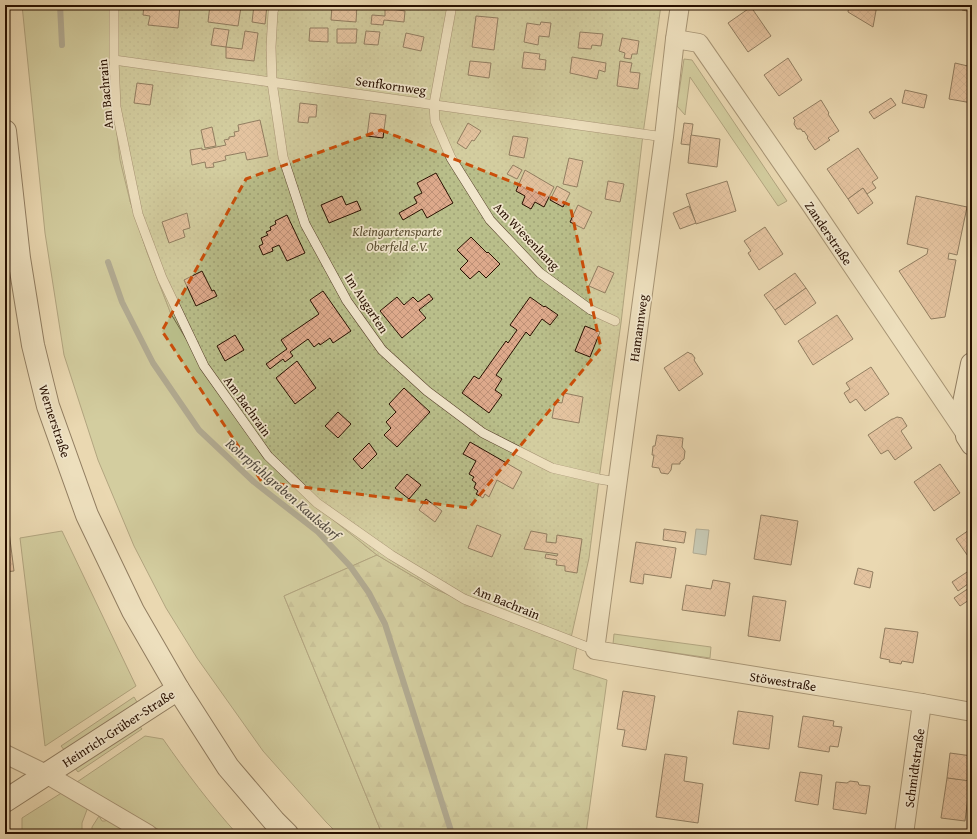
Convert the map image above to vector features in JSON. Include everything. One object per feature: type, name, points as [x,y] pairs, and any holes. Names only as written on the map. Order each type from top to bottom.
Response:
[{"type":"street","name":"Hamannweg","points":[[595,650],[664,137],[680,5]]},
{"type":"street","name":"Zanderstraße","points":[[675,39],[699,43],[824,224],[969,440]]},
{"type":"street","name":"Wernerstraße","points":[[5,131],[19,258],[33,345],[48,406],[87,515],[133,611],[178,689]]},
{"type":"street","points":[[969,440],[964,403],[972,364]]},
{"type":"street","name":"Stöwestraße","points":[[595,650],[972,712]]},
{"type":"street","name":"Heinrich-Grüber-Straße","points":[[46,774],[178,689],[228,767],[287,834]]},
{"type":"street","name":"Schmidtstraße","points":[[904,834],[922,703]]},
{"type":"street","name":"Heinrich-Grüber-Straße","points":[[5,754],[46,774],[148,834]]},
{"type":"street","points":[[5,801],[46,774]]},
{"type":"lane","name":"Am Bachrain","points":[[114,5],[116,107],[138,214],[162,278],[204,366],[268,456],[317,503],[391,555],[464,599],[595,650]]},
{"type":"lane","name":"Im Augarten","points":[[275,5],[273,12],[271,47],[272,82],[283,157],[305,224],[347,301],[382,350],[427,391],[483,434],[552,468],[617,482]]},
{"type":"lane","name":"Am Wiesenhang","points":[[452,5],[434,104],[435,121],[451,158],[490,220],[540,273],[591,310],[616,321]]},
{"type":"lane","name":"Senfkornweg","points":[[114,60],[664,137]]},
{"type":"highlighted area","points":[[381,130],[570,205],[601,348],[469,508],[262,482],[162,331],[246,179]]},
{"type":"green space","points":[[22,5],[115,5],[130,201],[147,252],[171,314],[363,544],[377,555],[284,596],[382,834],[338,834],[263,751],[197,658],[166,608],[134,546],[98,460],[64,355],[45,233]]},
{"type":"green space","name":"Kleingartensparte Oberfeld e.V.","points":[[115,5],[661,5],[643,134],[621,323],[589,558],[571,638],[498,616],[433,588],[377,555],[317,507],[244,427],[171,314],[147,252],[130,201],[120,160],[110,73]]},
{"type":"green space","points":[[684,59],[692,60],[787,201],[778,206],[690,77],[685,115],[677,106]]},
{"type":"green space","points":[[62,531],[136,686],[45,746],[20,538]]},
{"type":"green space","points":[[377,555],[433,588],[498,616],[578,640],[573,669],[607,680],[586,834],[382,834],[284,596]]},
{"type":"green space","points":[[614,634],[711,647],[710,658],[613,644]]},
{"type":"green space","points":[[134,697],[137,702],[65,751],[61,746]]},
{"type":"green space","points":[[138,724],[142,729],[78,772],[74,767]]},
{"type":"green space","points":[[145,736],[163,739],[198,788],[237,834],[166,834],[77,782]]},
{"type":"green space","points":[[63,792],[88,807],[82,823],[82,834],[22,834],[22,818]]},
{"type":"green space","points":[[99,816],[102,821],[107,820],[137,834],[92,834],[92,827]]},
{"type":"water","points":[[696,529],[709,530],[706,555],[693,553]]},
{"type":"building","points":[[144,5],[180,5],[178,28],[148,25],[150,16],[143,15]]},
{"type":"building","points":[[210,5],[229,5],[241,7],[238,26],[208,22]]},
{"type":"building","points":[[254,5],[267,5],[265,24],[252,22]]},
{"type":"building","points":[[332,5],[357,5],[356,22],[331,20]]},
{"type":"building","points":[[849,5],[877,5],[873,27],[848,12]]},
{"type":"building","points":[[963,5],[972,5],[972,12],[962,10]]},
{"type":"building","points":[[751,7],[771,36],[748,52],[728,23]]},
{"type":"building","points":[[385,8],[405,11],[404,22],[384,20],[383,25],[371,24],[372,15],[385,16]]},
{"type":"building","points":[[476,16],[498,18],[494,50],[472,47]]},
{"type":"building","points":[[541,22],[551,23],[549,37],[539,36],[538,45],[524,42],[527,23],[540,25]]},
{"type":"building","points":[[214,28],[229,30],[226,47],[211,45]]},
{"type":"building","points":[[310,28],[328,28],[328,42],[309,41]]},
{"type":"building","points":[[337,29],[357,29],[356,43],[337,43]]},
{"type":"building","points":[[245,31],[258,33],[254,61],[226,58],[226,47],[242,49]]},
{"type":"building","points":[[366,31],[380,32],[378,45],[364,44]]},
{"type":"building","points":[[580,32],[603,34],[601,46],[592,45],[591,49],[578,48]]},
{"type":"building","points":[[406,33],[424,37],[421,51],[403,47]]},
{"type":"building","points":[[622,38],[639,41],[637,54],[632,54],[631,59],[624,58],[625,53],[619,51]]},
{"type":"building","points":[[524,52],[540,54],[539,59],[546,60],[545,70],[522,68]]},
{"type":"building","points":[[572,57],[606,63],[605,72],[599,70],[597,79],[570,73]]},
{"type":"building","points":[[788,58],[802,80],[779,96],[764,75]]},
{"type":"building","points":[[470,61],[491,63],[489,78],[468,75]]},
{"type":"building","points":[[620,61],[632,63],[630,72],[640,73],[638,89],[617,86]]},
{"type":"building","points":[[955,63],[972,67],[972,103],[949,99]]},
{"type":"building","points":[[137,83],[153,85],[150,105],[134,103]]},
{"type":"building","points":[[905,90],[927,95],[924,108],[902,103]]},
{"type":"building","points":[[891,98],[896,105],[874,119],[869,112]]},
{"type":"building","points":[[821,100],[839,131],[828,138],[830,140],[815,150],[804,131],[803,132],[801,129],[797,129],[793,118]]},
{"type":"building","points":[[300,103],[317,105],[316,117],[309,117],[308,123],[298,122]]},
{"type":"building","points":[[370,113],[386,115],[383,138],[367,136]]},
{"type":"building","points":[[260,120],[268,156],[247,160],[245,152],[225,156],[226,160],[213,163],[214,167],[206,168],[205,162],[192,165],[190,150],[202,148],[202,150],[226,145],[224,140],[235,136],[234,132],[239,131],[238,125]]},
{"type":"building","points":[[468,123],[481,131],[466,149],[457,143]]},
{"type":"building","points":[[684,123],[693,124],[690,145],[681,144]]},
{"type":"building","points":[[212,127],[216,146],[205,148],[201,130]]},
{"type":"building","points":[[691,135],[720,139],[717,167],[688,163]]},
{"type":"building","points":[[513,136],[528,138],[524,158],[509,155]]},
{"type":"building","points":[[858,148],[878,178],[872,182],[876,188],[867,194],[863,188],[848,199],[827,169]]},
{"type":"building","points":[[569,158],[583,161],[577,187],[563,184]]},
{"type":"building","points":[[513,165],[522,170],[517,179],[507,174]]},
{"type":"building","points":[[525,170],[554,187],[544,207],[535,202],[531,209],[522,204],[525,196],[516,191]]},
{"type":"building","points":[[436,173],[453,203],[427,218],[422,209],[403,220],[399,213],[417,203],[414,197],[422,193],[417,183]]},
{"type":"building","points":[[608,181],[624,184],[620,202],[605,199]]},
{"type":"building","points":[[727,181],[736,211],[696,224],[686,194]]},
{"type":"building","points":[[557,186],[570,193],[563,207],[550,200]]},
{"type":"building","points":[[863,188],[873,203],[858,214],[848,199]]},
{"type":"building","points":[[342,196],[346,205],[357,201],[361,210],[329,223],[321,205]]},
{"type":"building","points":[[916,196],[967,207],[957,255],[949,253],[948,259],[956,260],[945,317],[931,319],[899,271],[927,254],[928,249],[907,244]]},
{"type":"building","points":[[578,205],[592,212],[584,229],[570,222]]},
{"type":"building","points":[[689,206],[696,223],[680,229],[673,213]]},
{"type":"building","points":[[187,213],[190,228],[183,230],[185,237],[169,243],[162,222]]},
{"type":"building","points":[[287,215],[305,253],[287,261],[279,245],[272,248],[273,251],[263,255],[259,246],[263,244],[261,238],[268,235],[266,232],[271,230],[270,227],[276,224],[275,221]]},
{"type":"building","points":[[765,227],[783,254],[759,270],[748,253],[751,251],[744,241]]},
{"type":"building","points":[[471,237],[500,264],[486,278],[479,271],[470,279],[460,269],[468,261],[457,250]]},
{"type":"building","points":[[598,266],[614,273],[605,293],[589,286]]},
{"type":"building","points":[[202,271],[212,291],[214,290],[217,296],[196,306],[184,280]]},
{"type":"building","points":[[795,273],[806,288],[775,310],[764,295]]},
{"type":"building","points":[[806,288],[816,303],[785,325],[775,310]]},
{"type":"building","points":[[323,291],[351,331],[333,343],[330,338],[314,347],[308,339],[290,352],[293,356],[285,362],[283,359],[270,369],[266,364],[287,349],[281,340],[319,314],[310,300]]},
{"type":"building","points":[[429,294],[433,299],[419,310],[426,318],[402,338],[380,311],[397,297],[404,305],[413,297],[418,302]]},
{"type":"building","points":[[530,297],[558,315],[550,325],[542,319],[530,336],[526,332],[496,375],[502,379],[495,390],[502,395],[489,413],[462,393],[474,376],[479,379],[506,341],[508,343],[517,330],[510,325]]},
{"type":"building","points":[[837,315],[853,339],[813,365],[798,341]]},
{"type":"building","points":[[585,326],[600,332],[590,357],[575,351]]},
{"type":"building","points":[[235,335],[244,350],[225,361],[217,346]]},
{"type":"building","points":[[688,352],[695,358],[694,360],[703,374],[679,391],[664,368]]},
{"type":"building","points":[[297,361],[316,388],[295,404],[276,378]]},
{"type":"building","points":[[871,367],[889,394],[865,411],[856,399],[850,403],[844,393],[850,389],[846,383]]},
{"type":"building","points":[[404,388],[430,412],[397,447],[384,435],[391,428],[386,422],[396,412],[389,404]]},
{"type":"building","points":[[564,393],[583,397],[579,423],[552,418],[555,402],[562,403]]},
{"type":"building","points":[[338,412],[351,424],[338,438],[325,426]]},
{"type":"building","points":[[897,417],[902,418],[907,426],[901,431],[912,448],[895,460],[888,450],[881,454],[868,435]]},
{"type":"building","points":[[657,435],[683,438],[682,447],[685,451],[684,459],[680,462],[680,464],[672,464],[671,470],[668,474],[661,473],[659,468],[652,467],[654,455],[652,455],[653,446],[655,446]]},
{"type":"building","points":[[470,442],[522,472],[513,489],[497,480],[489,497],[485,494],[483,498],[476,494],[478,491],[474,488],[476,483],[472,480],[474,477],[469,474],[476,461],[463,454]]},
{"type":"building","points":[[369,443],[377,454],[362,469],[353,459]]},
{"type":"building","points":[[940,464],[960,493],[934,511],[914,482]]},
{"type":"building","points":[[407,474],[421,485],[409,499],[395,488]]},
{"type":"building","points":[[426,499],[442,511],[435,522],[419,510]]},
{"type":"building","points":[[5,500],[14,571],[5,572]]},
{"type":"building","points":[[761,515],[798,521],[791,565],[754,559]]},
{"type":"building","points":[[477,525],[501,535],[492,557],[468,548]]},
{"type":"building","points":[[972,528],[972,562],[956,539]]},
{"type":"building","points":[[664,529],[686,532],[684,543],[663,540]]},
{"type":"building","points":[[531,531],[547,534],[546,542],[556,543],[557,535],[582,539],[577,573],[565,571],[565,566],[556,565],[557,560],[545,558],[546,554],[557,556],[558,554],[524,549]]},
{"type":"building","points":[[636,542],[676,548],[671,578],[644,574],[643,584],[630,582]]},
{"type":"building","points":[[858,568],[873,572],[870,588],[854,584]]},
{"type":"building","points":[[970,570],[972,572],[972,581],[958,591],[952,582]]},
{"type":"building","points":[[713,580],[730,583],[725,616],[682,610],[686,585],[711,589]]},
{"type":"building","points":[[969,588],[972,592],[972,598],[960,606],[954,598]]},
{"type":"building","points":[[753,596],[786,601],[780,641],[748,636]]},
{"type":"building","points":[[885,628],[918,632],[913,663],[902,661],[901,664],[889,662],[890,660],[880,658]]},
{"type":"building","points":[[623,691],[655,696],[646,750],[622,746],[625,730],[617,729]]},
{"type":"building","points":[[738,711],[773,716],[769,749],[733,744]]},
{"type":"building","points":[[803,716],[834,721],[833,726],[842,727],[838,747],[830,746],[829,752],[798,747]]},
{"type":"building","points":[[950,753],[972,756],[972,782],[947,778]]},
{"type":"building","points":[[665,754],[687,757],[684,781],[703,784],[698,823],[656,817]]},
{"type":"building","points":[[800,772],[822,775],[818,805],[795,801]]},
{"type":"building","points":[[947,778],[970,781],[965,821],[941,818]]},
{"type":"building","points":[[850,781],[858,782],[859,785],[870,786],[866,814],[833,809],[836,782],[847,783]]},
{"type":"waterway","name":"Rohrpfuhlgraben Kaulsdorf","points":[[60,5],[62,45]]},
{"type":"waterway","name":"Rohrpfuhlgraben Kaulsdorf","points":[[108,262],[122,302],[153,363],[199,430],[254,482],[318,532],[350,566],[369,593],[385,624],[452,834]]}]
